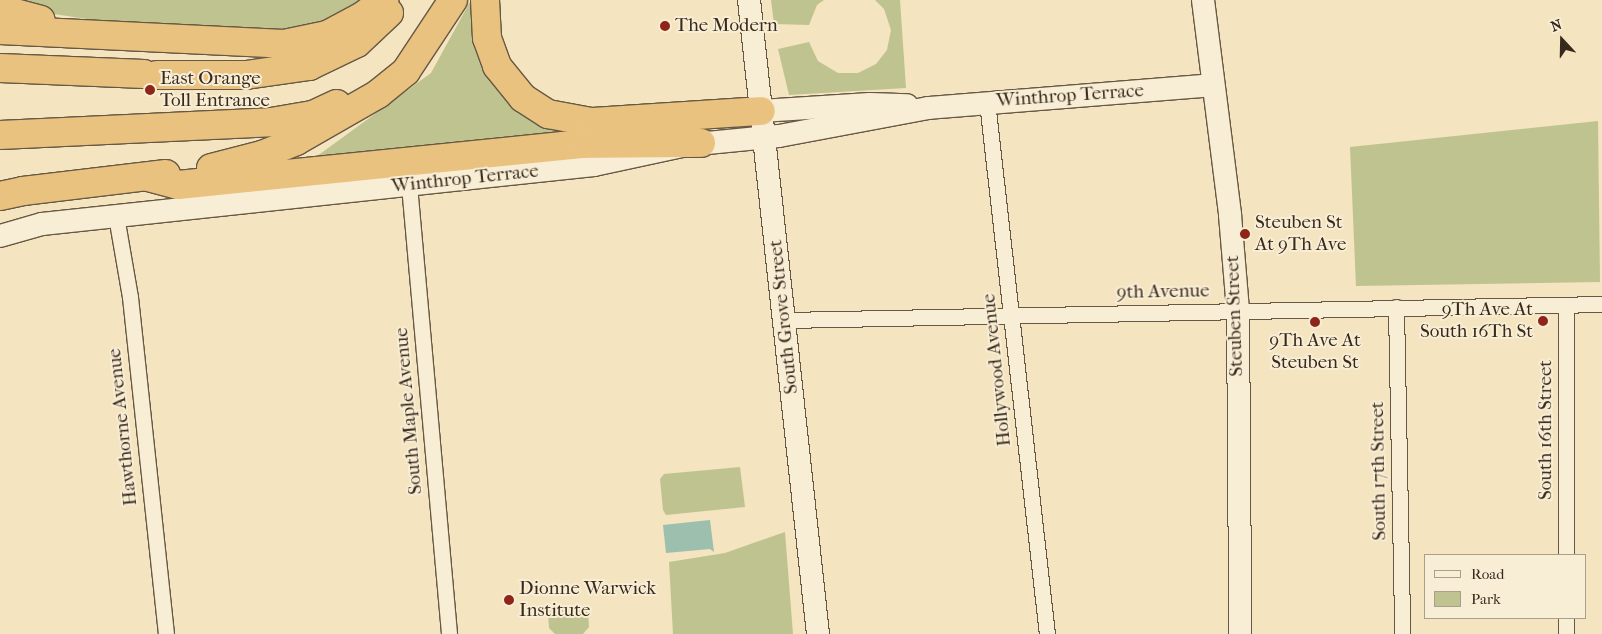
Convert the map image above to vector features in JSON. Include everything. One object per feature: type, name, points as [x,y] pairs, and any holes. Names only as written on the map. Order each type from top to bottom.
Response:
[{"type":"highway","points":[[0,30],[272,44],[306,41],[350,24],[384,0]]},
{"type":"highway","points":[[0,68],[150,74],[246,75],[309,66],[346,50],[367,36],[398,0]]},
{"type":"highway","points":[[0,196],[23,190],[148,176],[238,162],[296,141],[378,94],[406,71],[437,28],[453,0]]},
{"type":"highway","points":[[486,0],[487,38],[497,66],[523,98],[548,114],[569,120],[596,122],[761,111]]},
{"type":"highway","points":[[0,9],[74,27],[166,38]]},
{"type":"highway","points":[[0,135],[271,122],[313,114],[367,88],[400,61],[416,55]]},
{"type":"highway","points":[[148,176],[178,185],[584,144],[701,143]]},
{"type":"main road","name":"South Grove Street","points":[[749,0],[786,320],[818,634]]},
{"type":"main road","name":"Steuben Street","points":[[1203,0],[1230,215],[1238,310],[1240,634]]},
{"type":"main road","name":"Winthrop Terrace","points":[[0,236],[42,224],[594,165],[701,143],[764,138],[880,120],[928,108],[1213,85]]},
{"type":"main road","name":"Winthrop Terrace","points":[[761,111],[870,104],[928,108]]},
{"type":"street","name":"Hollywood Avenue","points":[[987,102],[1047,634]]},
{"type":"street","name":"South Maple Avenue","points":[[409,185],[449,634]]},
{"type":"street","name":"Hawthorne Avenue","points":[[116,216],[130,297],[166,634]]},
{"type":"street","name":"9th Avenue","points":[[786,320],[1602,304]]},
{"type":"street","name":"South 16th Street","points":[[1566,305],[1566,554]]},
{"type":"street","name":"South 17th Street","points":[[1396,307],[1402,634]]},
{"type":"street","points":[[1566,619],[1566,634]]},
{"type":"green space","points":[[3,0],[367,0],[326,26],[275,35],[139,27],[28,10]]},
{"type":"green space","points":[[471,0],[474,0],[478,48],[577,134],[309,162],[431,73]]},
{"type":"green space","points":[[771,0],[824,0],[817,5],[809,25],[774,24]]},
{"type":"green space","points":[[875,0],[900,0],[906,88],[789,95],[778,49],[809,42],[818,61],[838,73],[858,73],[876,64],[887,50],[891,30],[884,9]]},
{"type":"green space","points":[[1598,121],[1600,282],[1356,286],[1350,147]]},
{"type":"green space","points":[[740,467],[745,507],[666,515],[663,510],[660,479],[664,474]]},
{"type":"green space","points":[[785,532],[793,634],[673,634],[669,562],[725,553]]},
{"type":"green space","points":[[555,606],[581,606],[588,612],[589,627],[583,634],[555,634],[549,628],[548,614]]},
{"type":"shaded area","points":[[710,520],[714,552],[710,549],[666,553],[663,525]]},
{"type":"place","name":"The Modern","points":[[665,26]]},
{"type":"place","name":"East Orange Toll Entrance","points":[[150,90]]},
{"type":"place","name":"Steuben St At 9Th Ave","points":[[1245,234]]},
{"type":"place","name":"9Th Ave At South 16Th St","points":[[1543,321]]},
{"type":"place","name":"9Th Ave At Steuben St","points":[[1315,322]]},
{"type":"place","name":"Dionne Warwick Institute","points":[[509,600]]}]
